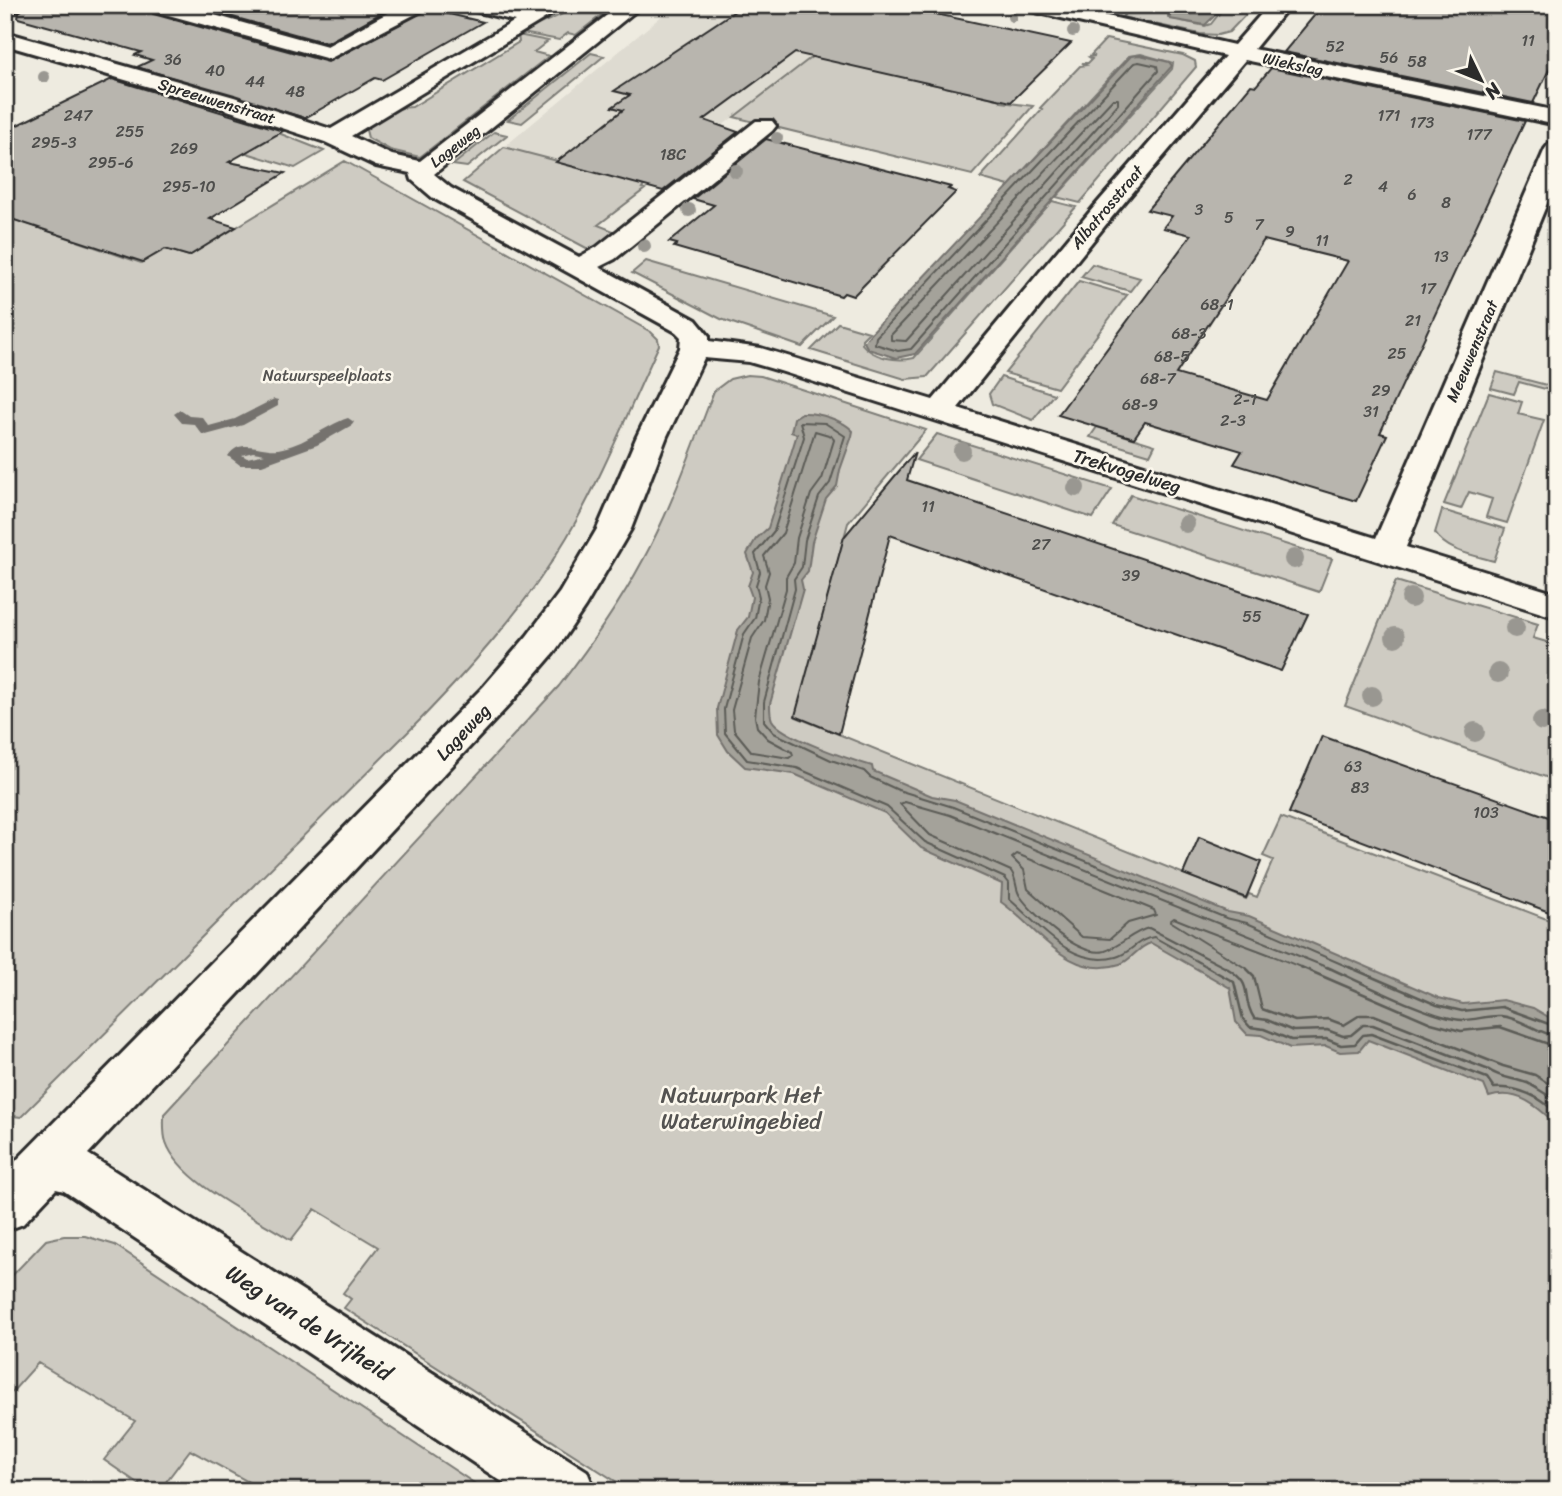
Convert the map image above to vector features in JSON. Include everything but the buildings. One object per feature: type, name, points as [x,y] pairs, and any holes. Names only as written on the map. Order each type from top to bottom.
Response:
[{"type":"street","points":[[5,9],[13,5]]},
{"type":"street","points":[[165,5],[161,7],[330,53],[418,5]]},
{"type":"street","points":[[474,5],[533,19]]},
{"type":"street","points":[[333,137],[557,5]]},
{"type":"street","name":"Lageweg","points":[[5,1207],[455,741],[540,645],[573,599],[614,529],[652,436],[694,348],[695,336],[686,327],[432,187],[421,175],[425,169],[632,5]]},
{"type":"street","name":"Wiekslag","points":[[1031,5],[1237,52],[1557,118]]},
{"type":"street","name":"Albatrosstraat","points":[[939,412],[1237,52],[1280,5]]},
{"type":"street","name":"Spreeuwenstraat","points":[[5,38],[226,102],[333,137],[385,161],[425,169]]},
{"type":"street","points":[[579,267],[606,253],[764,126]]},
{"type":"street","name":"Meeuwenstraat","points":[[1387,552],[1557,149]]},
{"type":"street","name":"Trekvogelweg","points":[[694,348],[751,354],[1557,606]]},
{"type":"street","name":"Weg van de Vrijheid","points":[[47,1163],[78,1173],[567,1491]]},
{"type":"shaded area","points":[[675,5],[797,5],[813,56],[646,184],[504,147]]},
{"type":"green space","points":[[580,5],[614,5],[576,35],[568,33],[559,40],[522,33],[566,13]]},
{"type":"green space","points":[[1133,5],[1179,5],[1168,18],[1205,26],[1211,24],[1226,5],[1255,5],[1229,32],[1218,35],[1200,34],[1122,17]]},
{"type":"green space","points":[[518,35],[548,41],[534,52],[549,56],[420,157],[390,150],[368,138],[366,130],[380,117],[412,107],[519,42]]},
{"type":"green space","points":[[1106,39],[1183,55],[1195,61],[1196,67],[1080,203],[1056,197],[1172,69],[1173,63],[1141,54],[1129,56],[1009,186],[980,178],[1042,109],[1040,108],[1080,66],[1086,65],[1082,63],[1088,63],[1092,59],[1089,57],[1095,56],[1091,55]]},
{"type":"green space","points":[[591,53],[604,56],[522,123],[508,120]]},
{"type":"green space","points":[[813,56],[1002,100],[1001,102],[1033,106],[972,175],[734,117]]},
{"type":"green space","points":[[179,132],[276,132],[324,151],[295,168]]},
{"type":"green space","points":[[494,132],[507,135],[467,167],[453,165]]},
{"type":"green space","points":[[504,147],[646,184],[642,188],[645,189],[598,225],[616,232],[592,251],[463,182]]},
{"type":"green space","name":"Natuurspeelplaats","points":[[345,161],[651,332],[658,339],[659,345],[580,514],[535,586],[499,633],[420,720],[21,1117],[5,1115],[5,216],[141,263],[166,249],[189,256]]},
{"type":"green space","points":[[1052,201],[1076,207],[927,377],[905,379],[811,350],[838,323],[869,332],[862,339],[862,344],[872,353],[893,359],[914,358]]},
{"type":"green space","points":[[646,261],[833,316],[802,347],[721,319],[632,273]]},
{"type":"green space","points":[[1092,264],[1140,278],[1130,291],[1081,277]]},
{"type":"green space","points":[[1079,281],[1127,295],[1057,388],[1005,373]]},
{"type":"green space","points":[[1497,372],[1554,387],[1553,391],[1519,382],[1514,394],[1491,388]]},
{"type":"green space","name":"Natuurpark Het Waterwingebied","points":[[747,375],[761,376],[926,430],[848,523],[796,717],[1246,899],[1249,894],[1257,897],[1273,860],[1263,856],[1281,817],[1557,923],[1557,1491],[631,1491],[344,1308],[351,1299],[343,1293],[378,1247],[315,1209],[291,1240],[220,1198],[186,1171],[174,1157],[165,1139],[164,1114],[559,686],[604,625],[643,560],[672,498],[714,391],[730,379]]},
{"type":"green space","points":[[1001,377],[1054,394],[1033,420],[992,404],[989,394]]},
{"type":"green space","points":[[1489,393],[1522,402],[1518,414],[1544,420],[1507,523],[1486,517],[1492,499],[1469,492],[1461,509],[1444,504]]},
{"type":"green space","points":[[1097,427],[1155,445],[1150,455],[1090,437]]},
{"type":"green space","points":[[937,434],[1112,489],[1093,518],[916,460]]},
{"type":"green space","points":[[1131,495],[1332,559],[1319,592],[1112,525]]},
{"type":"green space","points":[[1442,510],[1505,529],[1494,561],[1446,545],[1435,533]]},
{"type":"green space","points":[[1396,581],[1538,624],[1533,638],[1557,645],[1557,781],[1345,706]]},
{"type":"green space","points":[[64,1236],[85,1236],[115,1245],[486,1491],[265,1491],[190,1450],[159,1491],[149,1491],[104,1460],[135,1421],[38,1363],[5,1400],[5,1283],[46,1240]]},
{"type":"water","points":[[1179,5],[1226,5],[1205,25],[1170,19],[1169,16]]},
{"type":"water","points":[[1140,55],[1169,62],[1172,66],[915,354],[896,358],[868,349],[864,342],[871,333],[1131,56]]},
{"type":"water","points":[[802,413],[829,418],[843,423],[853,431],[837,486],[826,499],[812,542],[808,571],[801,580],[803,589],[770,704],[771,718],[778,727],[818,747],[872,766],[873,771],[932,796],[955,800],[1228,912],[1249,916],[1439,998],[1463,1004],[1503,1000],[1533,1008],[1557,1022],[1557,1125],[1527,1101],[1509,1095],[1489,1097],[1484,1085],[1368,1040],[1359,1051],[1340,1052],[1326,1046],[1290,1048],[1261,1035],[1247,1034],[1236,1022],[1230,988],[1151,943],[1120,964],[1101,967],[1085,965],[1069,958],[1001,902],[1002,884],[921,848],[885,813],[794,774],[745,767],[728,751],[718,735],[717,708],[738,630],[748,617],[752,597],[748,586],[753,572],[747,554],[756,539],[768,528],[797,434],[791,432],[794,418]]},
{"type":"waterway","points":[[180,414],[186,420],[198,420],[206,431],[239,422],[274,403]]},
{"type":"waterway","points":[[277,453],[313,442],[348,422]]},
{"type":"waterway","points":[[252,448],[277,453],[262,461],[245,462],[234,456],[252,448]]}]
